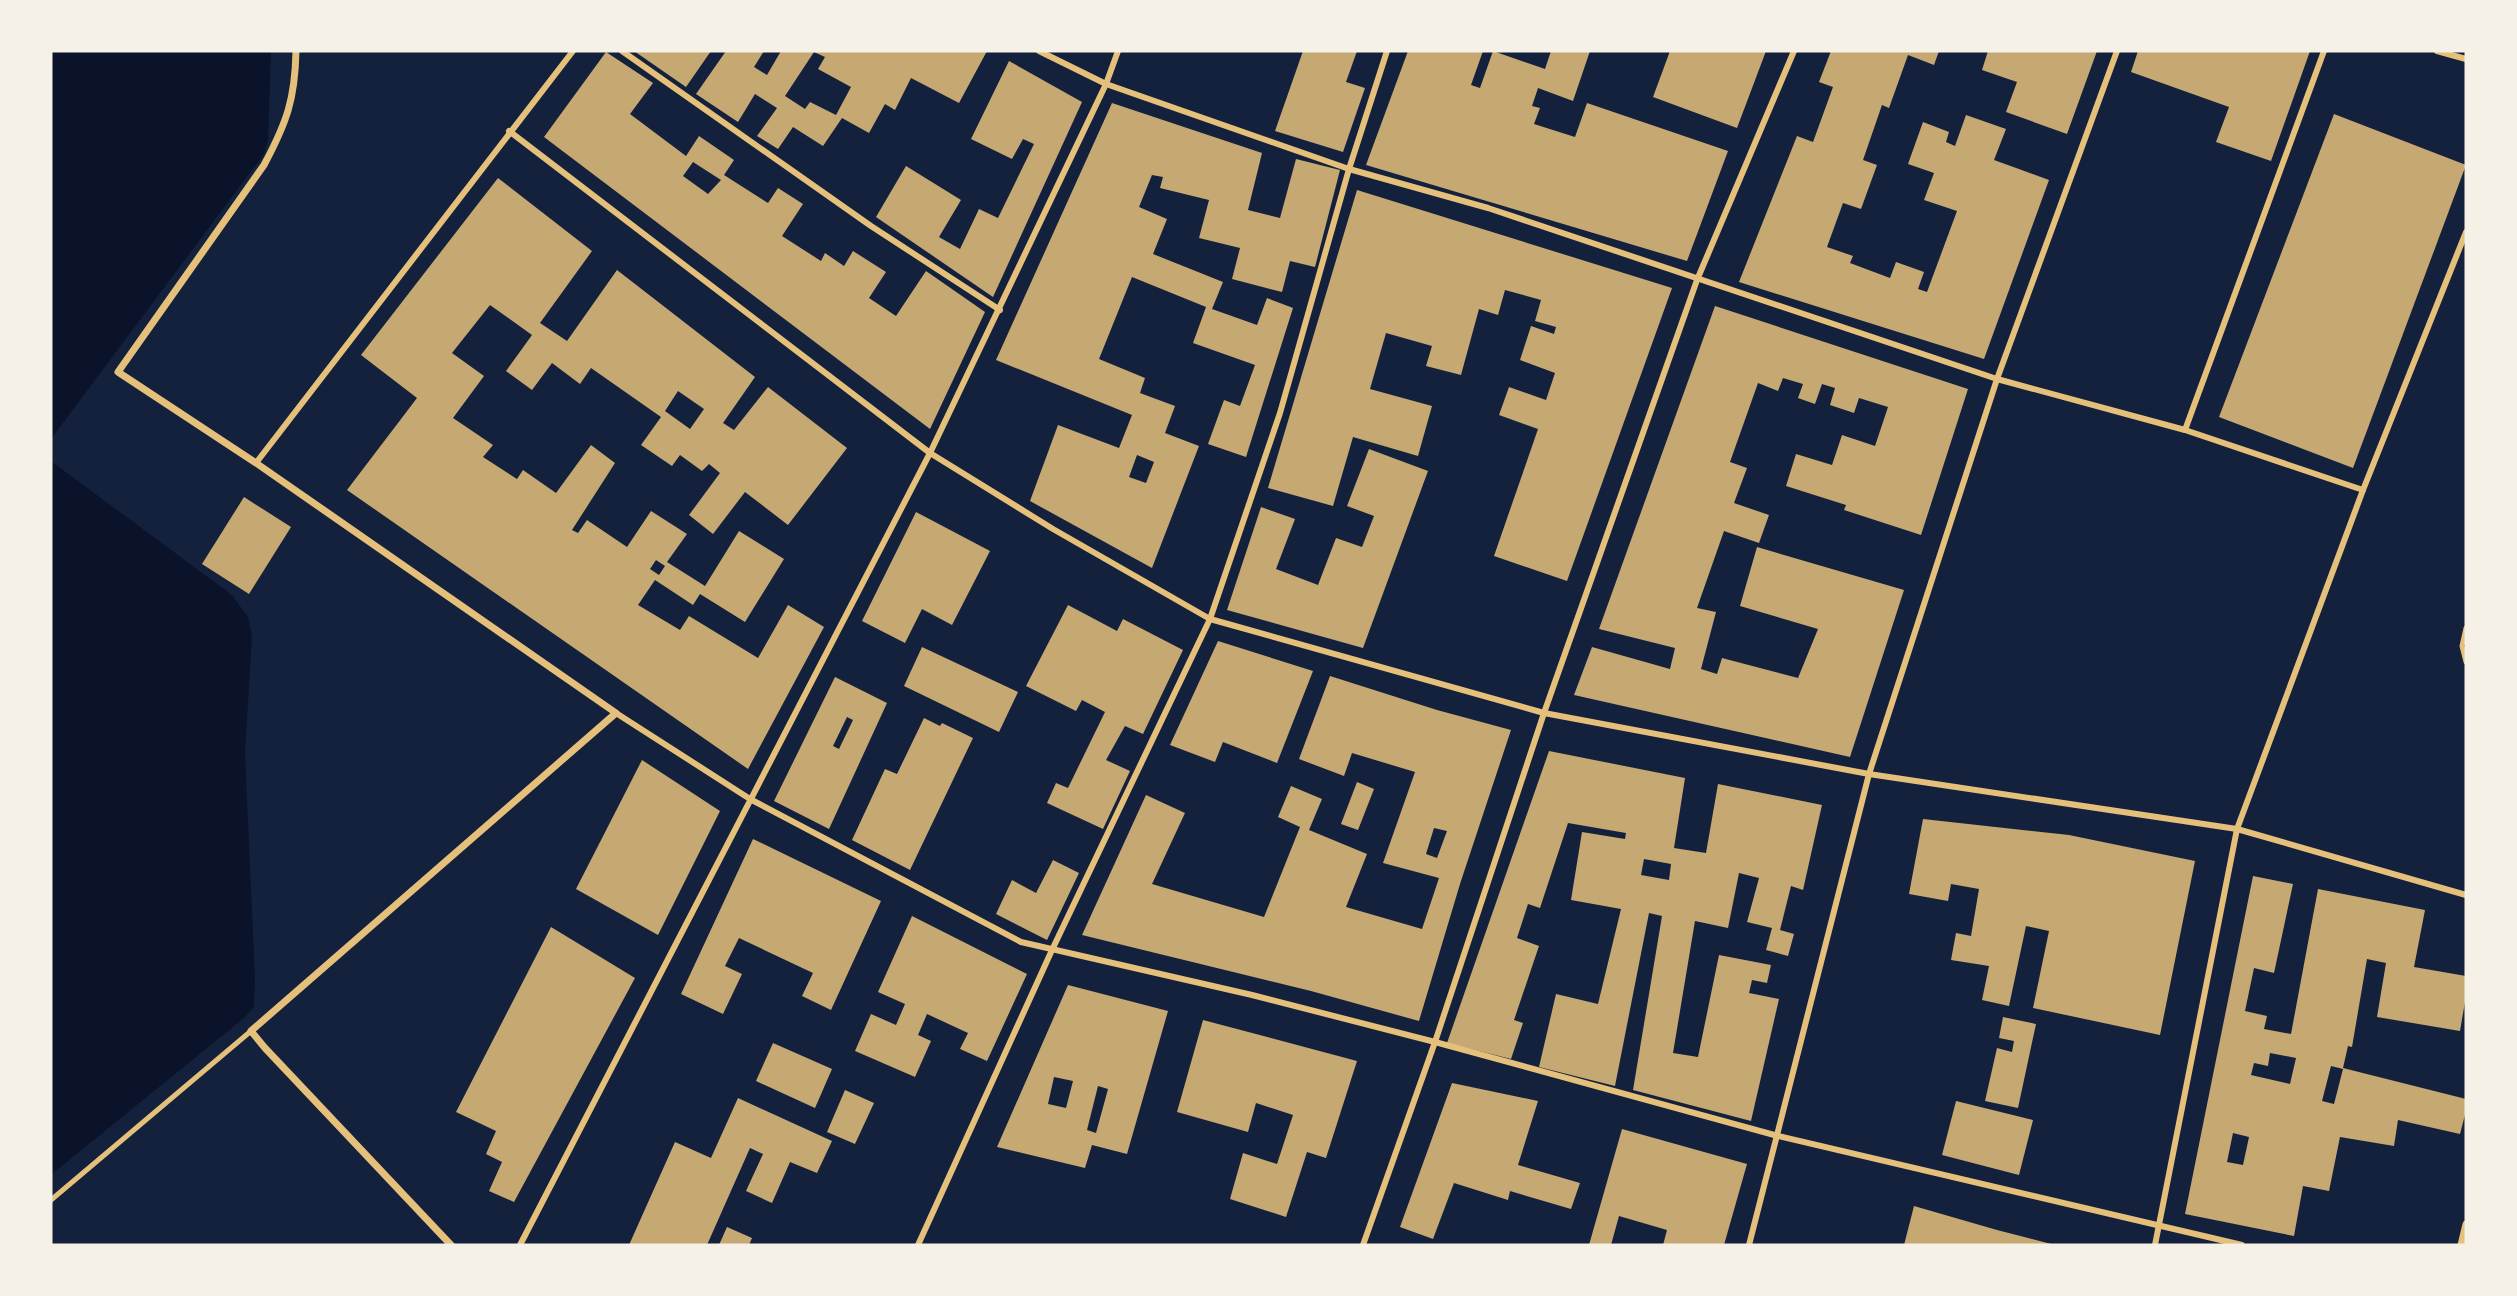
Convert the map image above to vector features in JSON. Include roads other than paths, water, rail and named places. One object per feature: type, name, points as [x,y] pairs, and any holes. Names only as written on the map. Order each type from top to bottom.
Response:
[{"type":"street","points":[[296,51],[292,105],[283,131],[264,164],[118,372],[256,463],[616,713],[750,799],[1021,942],[1252,995],[1778,1136],[2242,1245]]},
{"type":"street","points":[[256,463],[573,51]]},
{"type":"street","points":[[622,51],[871,226],[1000,310]]},
{"type":"street","points":[[1039,51],[1106,84],[1349,169],[1488,208],[1997,380],[2185,430],[2363,490]]},
{"type":"street","points":[[520,1245],[930,453],[1106,84],[1118,51]]},
{"type":"street","points":[[918,1245],[1052,950],[1210,619],[1280,413],[1349,169],[1387,51]]},
{"type":"street","points":[[1363,1245],[1435,1042],[1544,713],[1697,280],[1794,51]]},
{"type":"street","points":[[1749,1245],[1869,774],[1997,380],[2117,51]]},
{"type":"street","points":[[2185,430],[2324,51]]},
{"type":"street","points":[[2437,51],[2466,59]]},
{"type":"street","points":[[509,131],[930,453],[1210,619],[1544,713],[1869,774],[2237,829],[2466,895]]},
{"type":"street","points":[[2155,1245],[2237,829],[2363,490],[2466,232]]},
{"type":"street","points":[[451,1245],[442,1242],[251,1031],[616,713]]},
{"type":"street","points":[[2461,1245],[2466,1224]]},
{"type":"lane","points":[[2466,628],[2462,646],[2466,662]]},
{"type":"lane","points":[[51,1200],[251,1031]]},
{"type":"water","points":[[51,51],[271,51],[268,140],[264,154],[51,439]]},
{"type":"water","points":[[51,461],[232,595],[248,617],[252,636],[245,753],[255,979],[254,1007],[243,1019],[51,1175]]}]
